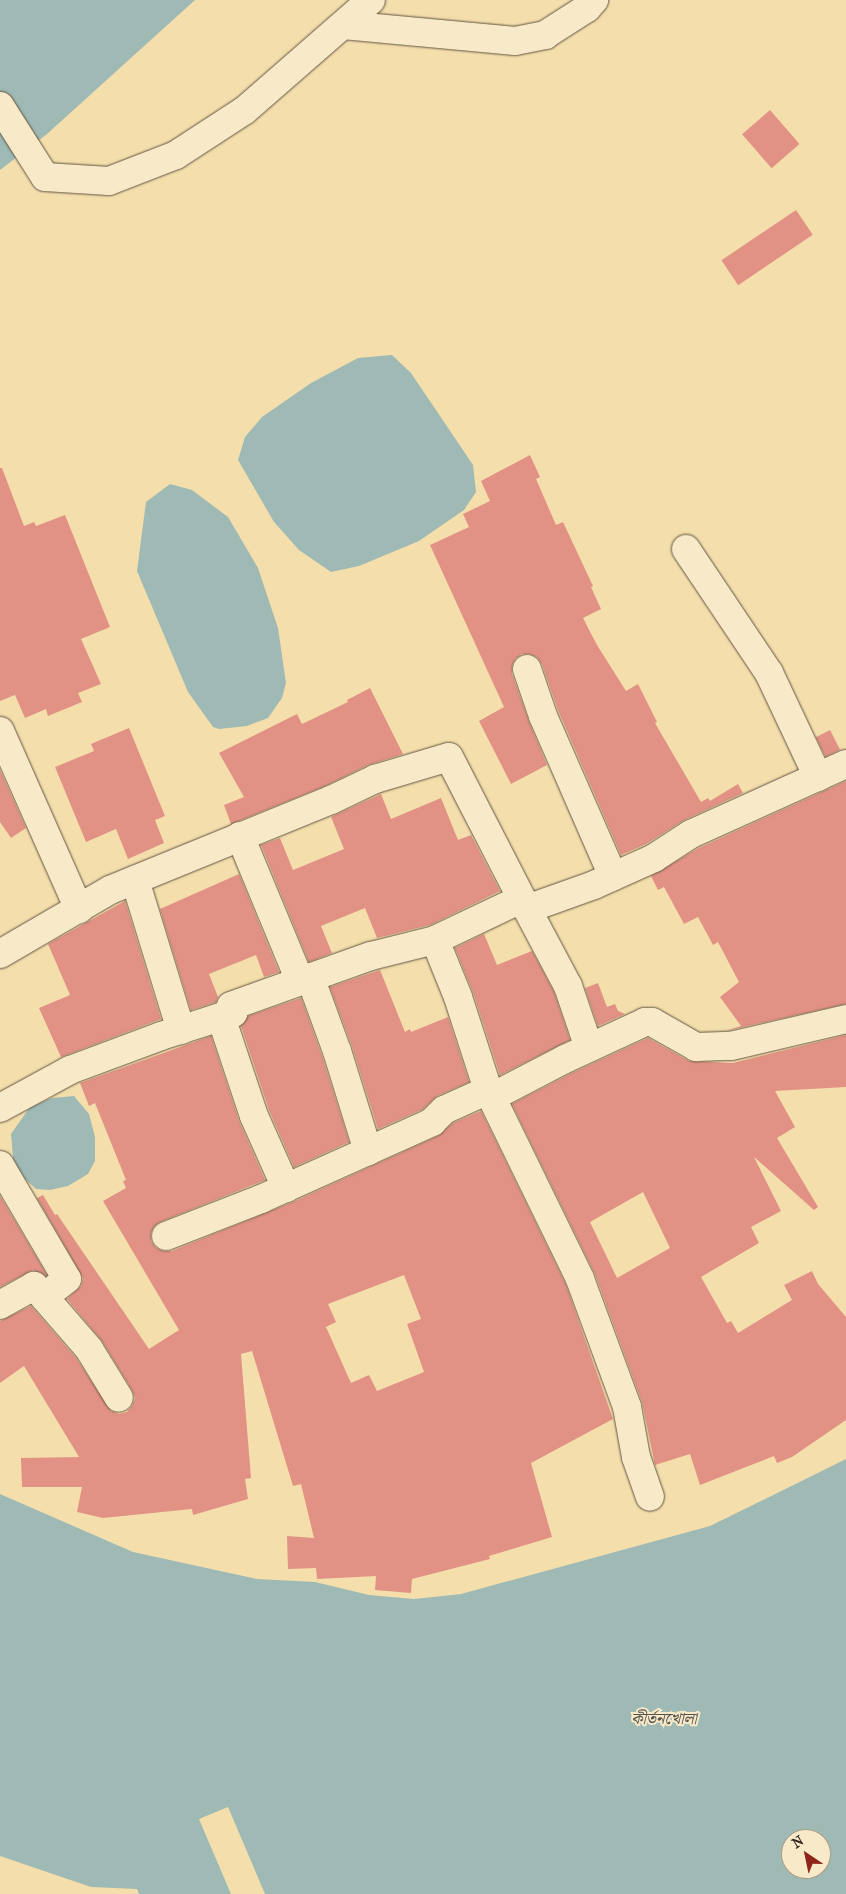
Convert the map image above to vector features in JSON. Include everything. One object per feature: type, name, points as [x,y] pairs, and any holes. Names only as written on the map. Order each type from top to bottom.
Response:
[{"type":"street","points":[[0,106],[45,177],[108,181],[176,155],[245,110],[371,0]]},
{"type":"street","points":[[343,25],[515,41],[545,35],[587,8],[594,0]]},
{"type":"street","points":[[686,549],[769,673],[818,777]]},
{"type":"street","points":[[527,669],[543,716],[613,876]]},
{"type":"street","points":[[0,731],[79,909]]},
{"type":"street","points":[[0,954],[110,890],[331,800],[375,779],[450,757],[524,904],[568,986],[589,1048]]},
{"type":"street","points":[[0,1108],[70,1070],[233,1013],[231,1006],[371,956],[435,940],[524,904],[613,876],[654,858],[691,834],[846,764]]},
{"type":"street","points":[[240,836],[337,1051],[368,1151]]},
{"type":"street","points":[[135,880],[181,1030]]},
{"type":"street","points":[[435,940],[458,997],[490,1093],[580,1279],[627,1407],[636,1457],[650,1498]]},
{"type":"street","points":[[221,1017],[254,1116],[286,1188]]},
{"type":"street","points":[[166,1236],[286,1188],[432,1122],[444,1110],[490,1093],[645,1022],[652,1022],[696,1046],[731,1046],[846,1020]]},
{"type":"street","points":[[0,1165],[67,1279],[44,1297]]},
{"type":"street","points":[[0,1305],[34,1286],[89,1349],[119,1398]]},
{"type":"water","points":[[0,0],[195,0],[47,134],[0,170]]},
{"type":"water","points":[[392,355],[411,373],[473,465],[476,492],[464,510],[419,541],[359,566],[331,572],[299,550],[274,522],[238,460],[245,437],[262,417],[311,383],[358,358]]},
{"type":"water","points":[[170,484],[192,490],[228,517],[258,568],[278,628],[286,683],[282,698],[268,718],[247,726],[219,729],[213,727],[188,692],[137,571],[146,502]]},
{"type":"water","points":[[74,1096],[89,1114],[95,1137],[95,1161],[88,1174],[68,1186],[50,1190],[36,1189],[14,1169],[11,1134],[30,1107],[52,1098]]},
{"type":"water","name":"কীর্তনখোলা","points":[[846,1459],[846,1894],[139,1894],[137,1889],[91,1887],[0,1856],[0,1494],[133,1552],[257,1579],[315,1582],[369,1595],[414,1599],[461,1594],[710,1526]]},
{"type":"pier","points":[[228,1807],[265,1894],[231,1894],[199,1819]]},
{"type":"building","points":[[770,110],[800,144],[772,168],[742,134]]},
{"type":"building","points":[[796,210],[813,235],[738,285],[721,260]]},
{"type":"building","points":[[530,455],[540,477],[536,479],[556,525],[563,522],[593,586],[591,587],[601,609],[583,618],[597,645],[626,691],[638,684],[657,722],[655,723],[701,802],[708,798],[710,801],[738,784],[743,793],[684,820],[646,844],[621,855],[558,710],[542,664],[537,657],[530,654],[522,654],[515,659],[512,666],[512,674],[547,765],[511,784],[479,721],[504,707],[430,545],[469,527],[463,514],[490,501],[481,481]]},
{"type":"building","points":[[0,468],[2,468],[24,526],[34,522],[36,526],[65,515],[110,627],[81,639],[101,684],[78,693],[82,702],[48,716],[46,709],[25,718],[15,695],[0,701]]},
{"type":"building","points":[[370,688],[403,754],[368,765],[325,786],[231,824],[224,805],[244,797],[219,753],[297,714],[302,724],[348,702],[347,700]]},
{"type":"building","points":[[129,728],[165,816],[155,820],[164,843],[128,859],[116,829],[86,842],[55,767],[94,751],[91,744]]},
{"type":"building","points":[[830,730],[840,750],[826,757],[816,737]]},
{"type":"building","points":[[0,770],[26,828],[11,838],[0,822]]},
{"type":"building","points":[[846,781],[846,1004],[725,1031],[741,1026],[720,997],[739,982],[718,942],[713,945],[698,917],[684,924],[664,887],[658,890],[651,876],[699,848]]},
{"type":"building","points":[[381,794],[391,819],[441,798],[458,840],[471,835],[500,891],[430,925],[377,938],[365,908],[321,926],[332,953],[309,962],[261,845],[280,838],[293,870],[344,849],[331,817]]},
{"type":"building","points":[[239,874],[279,972],[264,977],[256,955],[209,974],[218,997],[216,1002],[191,1010],[160,909]]},
{"type":"building","points":[[125,901],[161,1019],[61,1057],[39,1008],[70,995],[48,944]]},
{"type":"building","points":[[484,934],[497,965],[532,951],[554,992],[570,1040],[500,1075],[473,992],[455,948]]},
{"type":"building","points":[[380,970],[405,1032],[410,1029],[411,1032],[448,1017],[469,1082],[437,1096],[423,1109],[378,1129],[352,1046],[330,987]]},
{"type":"building","points":[[598,983],[607,1007],[615,1004],[618,1011],[625,1014],[598,1026],[585,988]]},
{"type":"building","points":[[301,998],[322,1056],[349,1142],[294,1167],[269,1110],[241,1026],[248,1016]]},
{"type":"building","points":[[846,1035],[846,1087],[775,1091],[795,1127],[777,1138],[818,1207],[814,1210],[754,1157],[781,1211],[751,1227],[759,1243],[701,1277],[727,1323],[731,1321],[738,1333],[792,1300],[784,1285],[812,1271],[818,1284],[846,1317],[846,1420],[792,1457],[777,1463],[774,1456],[700,1485],[690,1454],[655,1465],[642,1402],[595,1274],[512,1104],[572,1073],[648,1038],[689,1061],[733,1063]],"holes":[[[643,1192],[670,1248],[617,1278],[590,1222]]]},
{"type":"building","points":[[211,1036],[239,1121],[265,1180],[160,1222],[151,1233],[151,1241],[156,1248],[163,1251],[172,1251],[293,1202],[438,1136],[453,1123],[481,1111],[566,1285],[613,1419],[531,1463],[552,1537],[489,1556],[490,1559],[412,1579],[411,1593],[375,1590],[376,1576],[317,1579],[316,1568],[288,1569],[287,1536],[314,1538],[301,1484],[293,1486],[252,1351],[241,1354],[251,1478],[245,1479],[248,1499],[193,1515],[192,1509],[103,1518],[77,1512],[82,1487],[22,1487],[21,1458],[79,1457],[24,1366],[0,1383],[0,1321],[31,1306],[76,1358],[111,1411],[119,1414],[127,1412],[135,1398],[102,1341],[67,1299],[81,1286],[83,1278],[37,1198],[43,1195],[149,1349],[179,1330],[103,1201],[126,1188],[123,1181],[126,1180],[95,1103],[89,1106],[80,1083]],"holes":[[[404,1275],[421,1319],[407,1324],[424,1372],[377,1391],[369,1375],[351,1383],[326,1327],[336,1322],[328,1304]]]},
{"type":"building","points":[[0,1196],[46,1276],[33,1270],[0,1287]]}]
